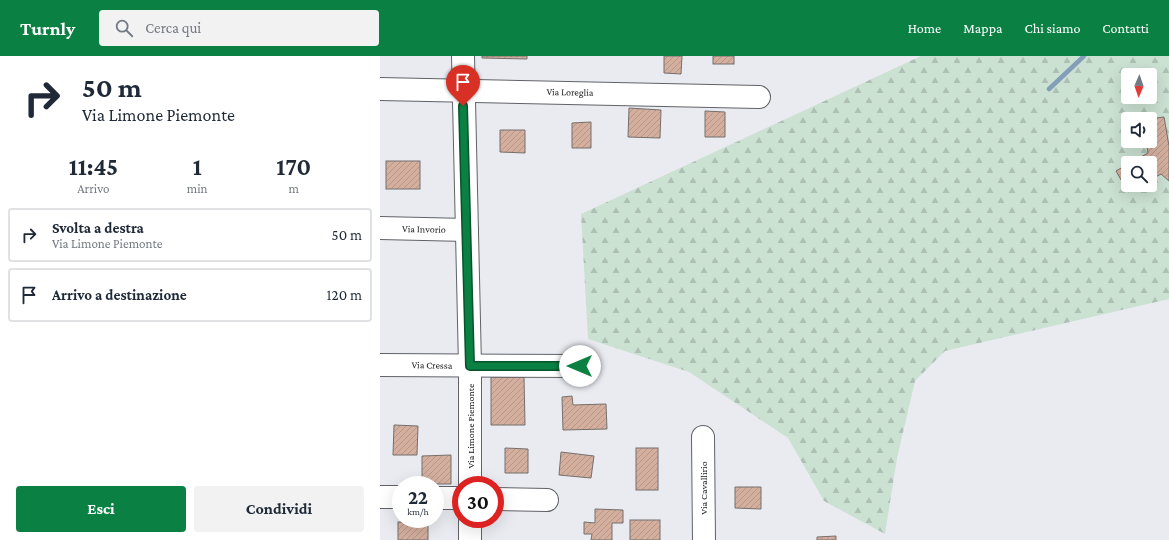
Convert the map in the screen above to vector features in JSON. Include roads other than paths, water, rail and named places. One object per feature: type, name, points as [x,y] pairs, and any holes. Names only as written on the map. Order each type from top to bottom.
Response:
[{"type":"street","name":"Via Limone Piemonte","points":[[463,56],[462,90],[470,366],[470,476]]},
{"type":"street","name":"Via Loreglia","points":[[380,89],[759,97]]},
{"type":"street","name":"Via Invorio","points":[[380,228],[467,230]]},
{"type":"street","name":"Via Cressa","points":[[380,364],[580,366]]},
{"type":"street","name":"Via Cavallirio","points":[[703,437],[704,540]]},
{"type":"street","points":[[380,497],[392,497]]},
{"type":"street","points":[[504,499],[547,500]]},
{"type":"street","points":[[470,528],[470,540]]},
{"type":"waterway","points":[[1049,89],[1084,56]]}]
